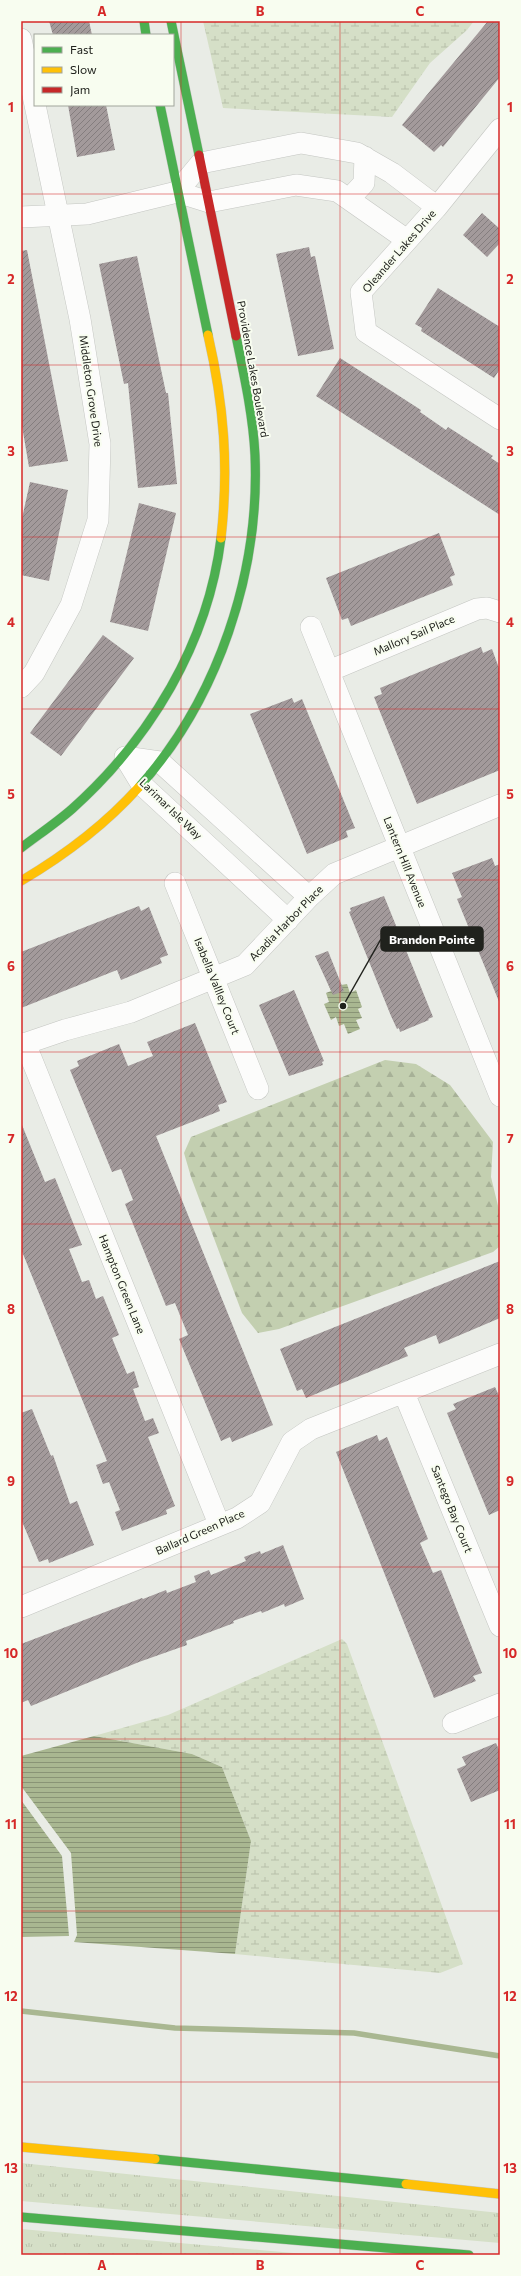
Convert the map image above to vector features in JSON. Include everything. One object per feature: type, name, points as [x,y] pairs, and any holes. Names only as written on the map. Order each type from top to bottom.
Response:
[{"type":"main road","points":[[144,21],[146,34]]},
{"type":"main road","name":"Providence Lakes Boulevard","points":[[171,21],[174,34]]},
{"type":"main road","name":"Providence Lakes Boulevard","points":[[21,882],[82,840],[142,785],[160,762],[197,702],[226,640],[246,569],[252,532],[255,474],[254,436],[245,378],[210,202],[174,35]]},
{"type":"main road","points":[[21,848],[69,813],[125,757],[155,717],[189,655],[212,589],[220,549],[226,502],[225,432],[218,384],[160,106]]},
{"type":"main road","points":[[21,2147],[290,2172],[500,2194]]},
{"type":"main road","points":[[21,2218],[469,2255]]},
{"type":"street","name":"Middleton Grove Drive","points":[[21,39],[34,100]]},
{"type":"street","name":"Middleton Grove Drive","points":[[21,687],[34,673],[71,605],[98,520],[100,444],[80,319],[35,106]]},
{"type":"street","name":"Oleander Lakes Drive","points":[[500,129],[437,207],[361,292],[366,332],[500,419]]},
{"type":"street","points":[[177,192],[201,163],[301,143],[357,153],[392,173],[437,207]]},
{"type":"street","points":[[349,199],[364,183],[364,157]]},
{"type":"street","points":[[21,217],[87,214],[177,192],[210,202],[296,185],[337,191],[407,240]]},
{"type":"street","name":"Mallory Sail Place","points":[[329,671],[477,608],[487,608],[500,612]]},
{"type":"street","name":"Lantern Hill Avenue","points":[[311,627],[500,1096]]},
{"type":"street","name":"Larimar Isle Way","points":[[125,757],[160,762]]},
{"type":"street","name":"Larimar Isle Way","points":[[125,757],[142,785],[246,879],[288,920]]},
{"type":"street","points":[[160,762],[309,897]]},
{"type":"street","name":"Acadia Harbor Place","points":[[23,1044],[131,1012],[215,979],[245,965],[309,897],[334,874],[500,805]]},
{"type":"street","points":[[246,879],[265,857]]},
{"type":"street","name":"Isabella Vallley Court","points":[[175,883],[215,979],[258,1089]]},
{"type":"street","name":"Hampton Green Lane","points":[[23,1044],[219,1524]]},
{"type":"street","name":"Ballard Green Place","points":[[21,1607],[219,1524],[237,1518],[260,1503],[292,1442],[310,1429],[500,1354]]},
{"type":"street","name":"Santego Bay Court","points":[[404,1393],[500,1626]]},
{"type":"street","points":[[453,1723],[500,1704]]},
{"type":"green space","points":[[203,21],[474,21],[467,30],[430,63],[392,117],[223,108]]},
{"type":"green space","points":[[385,1060],[416,1064],[450,1085],[493,1142],[491,1177],[500,1214],[500,1246],[493,1252],[279,1329],[258,1333],[242,1313],[191,1177],[184,1153],[191,1137]]},
{"type":"green space","points":[[342,1639],[347,1644],[463,1964],[440,1973],[235,1954],[251,1841],[222,1767],[192,1754],[94,1736],[168,1715]]},
{"type":"green space","points":[[21,2163],[500,2213],[500,2243],[21,2201]]},
{"type":"green space","points":[[21,2229],[316,2255],[31,2255],[21,2254]]},
{"type":"shaded area","points":[[327,981],[341,985],[347,984],[350,993],[356,990],[362,1007],[358,1009],[362,1018],[356,1020],[360,1029],[348,1034],[344,1024],[339,1026],[336,1017],[331,1020],[324,1004],[329,1002],[326,993],[331,991]]},
{"type":"shaded area","points":[[94,1736],[192,1754],[222,1767],[251,1841],[235,1954],[74,1942],[77,1935],[71,1853],[21,1786],[21,1756]]},
{"type":"shaded area","points":[[21,1800],[62,1856],[69,1936],[21,1937]]},
{"type":"building","points":[[49,21],[89,21],[92,34],[53,34]]},
{"type":"building","points":[[488,21],[500,21],[500,77],[443,147],[441,145],[434,152],[402,125]]},
{"type":"building","points":[[68,106],[106,106],[115,150],[77,157]]},
{"type":"building","points":[[482,213],[500,229],[500,243],[487,257],[463,235]]},
{"type":"building","points":[[309,247],[311,257],[315,256],[334,349],[298,356],[276,254]]},
{"type":"building","points":[[27,250],[68,461],[29,467],[21,420],[21,251]]},
{"type":"building","points":[[137,256],[166,393],[168,393],[177,484],[138,488],[128,383],[124,384],[99,264]]},
{"type":"building","points":[[438,288],[500,327],[500,369],[494,378],[421,331],[422,328],[415,324]]},
{"type":"building","points":[[340,358],[421,410],[420,412],[446,430],[448,427],[493,456],[491,458],[500,464],[500,515],[316,396]]},
{"type":"building","points":[[30,482],[68,490],[49,581],[21,575],[21,523]]},
{"type":"building","points":[[139,503],[176,513],[148,631],[110,622]]},
{"type":"building","points":[[439,533],[455,575],[450,577],[453,585],[351,626],[348,618],[342,620],[326,578]]},
{"type":"building","points":[[103,635],[134,658],[61,756],[30,733]]},
{"type":"building","points":[[481,647],[483,653],[492,649],[500,671],[500,770],[417,804],[374,697],[382,694],[380,688]]},
{"type":"building","points":[[292,698],[294,703],[302,699],[355,828],[346,831],[348,837],[307,854],[250,714]]},
{"type":"building","points":[[492,858],[495,866],[500,864],[500,1004],[457,899],[462,897],[452,873]]},
{"type":"building","points":[[384,896],[433,1017],[400,1032],[391,1016],[349,912],[351,911],[350,908]]},
{"type":"building","points":[[139,906],[141,911],[149,907],[168,955],[160,958],[162,963],[121,980],[117,970],[21,1008],[21,952]]},
{"type":"building","points":[[328,951],[344,991],[333,995],[315,956]]},
{"type":"building","points":[[294,990],[324,1061],[322,1062],[323,1065],[289,1076],[259,1005]]},
{"type":"building","points":[[195,1023],[227,1102],[218,1105],[220,1111],[156,1136],[273,1425],[232,1442],[230,1437],[221,1441],[179,1339],[188,1335],[175,1303],[166,1306],[125,1204],[133,1200],[121,1169],[112,1172],[70,1070],[79,1066],[77,1061],[119,1044],[128,1066],[153,1056],[147,1042]]},
{"type":"building","points":[[22,1125],[45,1182],[55,1178],[82,1245],[69,1249],[82,1282],[89,1280],[96,1299],[103,1296],[119,1335],[112,1338],[127,1374],[134,1371],[139,1387],[133,1389],[145,1421],[153,1418],[159,1433],[148,1437],[175,1506],[166,1510],[167,1514],[122,1531],[115,1512],[120,1510],[109,1482],[103,1484],[96,1465],[107,1461],[21,1249]]},
{"type":"building","points":[[500,1261],[500,1318],[439,1344],[436,1335],[404,1348],[408,1356],[306,1398],[302,1389],[297,1391],[280,1349]]},
{"type":"building","points":[[495,1387],[500,1398],[500,1510],[489,1515],[447,1413],[456,1409],[453,1404]]},
{"type":"building","points":[[32,1409],[51,1456],[53,1455],[70,1504],[77,1501],[94,1545],[49,1563],[48,1559],[39,1562],[21,1519],[21,1413]]},
{"type":"building","points":[[377,1435],[379,1441],[387,1437],[428,1539],[420,1543],[433,1573],[441,1570],[482,1673],[473,1676],[476,1681],[434,1698],[336,1452]]},
{"type":"building","points":[[283,1545],[304,1599],[285,1607],[284,1604],[262,1613],[261,1611],[233,1621],[234,1623],[186,1641],[187,1645],[139,1662],[31,1706],[28,1700],[21,1703],[21,1644],[142,1598],[143,1599],[166,1590],[167,1593],[196,1582],[194,1576],[209,1570],[211,1575],[246,1561],[244,1557],[260,1551],[261,1554]]},
{"type":"building","points":[[496,1743],[500,1752],[500,1790],[471,1802],[457,1769],[466,1765],[462,1757]]},
{"type":"waterway","points":[[21,2011],[175,2028],[354,2033],[500,2056]]},
{"type":"traffic: fast","points":[[144,21],[146,34]]},
{"type":"traffic: fast","points":[[171,21],[174,34]]},
{"type":"traffic: fast","points":[[174,35],[199,155]]},
{"type":"traffic: fast","points":[[160,106],[208,335]]},
{"type":"traffic: fast","points":[[139,787],[167,752],[191,715],[212,674],[228,632],[241,589],[250,544],[255,500],[255,455],[250,410],[236,336]]},
{"type":"traffic: fast","points":[[21,848],[72,809],[100,782],[126,752],[150,720],[171,687],[189,652],[203,615],[214,577],[221,538]]},
{"type":"traffic: fast","points":[[155,2159],[406,2184]]},
{"type":"traffic: fast","points":[[21,2217],[469,2255]]},
{"type":"traffic: slow","points":[[208,335],[218,386],[224,436],[225,486],[221,538]]},
{"type":"traffic: slow","points":[[21,881],[69,850],[98,827],[139,787]]},
{"type":"traffic: slow","points":[[21,2147],[155,2159]]},
{"type":"traffic: slow","points":[[406,2184],[500,2194]]},
{"type":"traffic: jam","points":[[199,155],[236,336]]},
{"type":"place","name":"Brandon Pointe","points":[[343,1006]]}]
